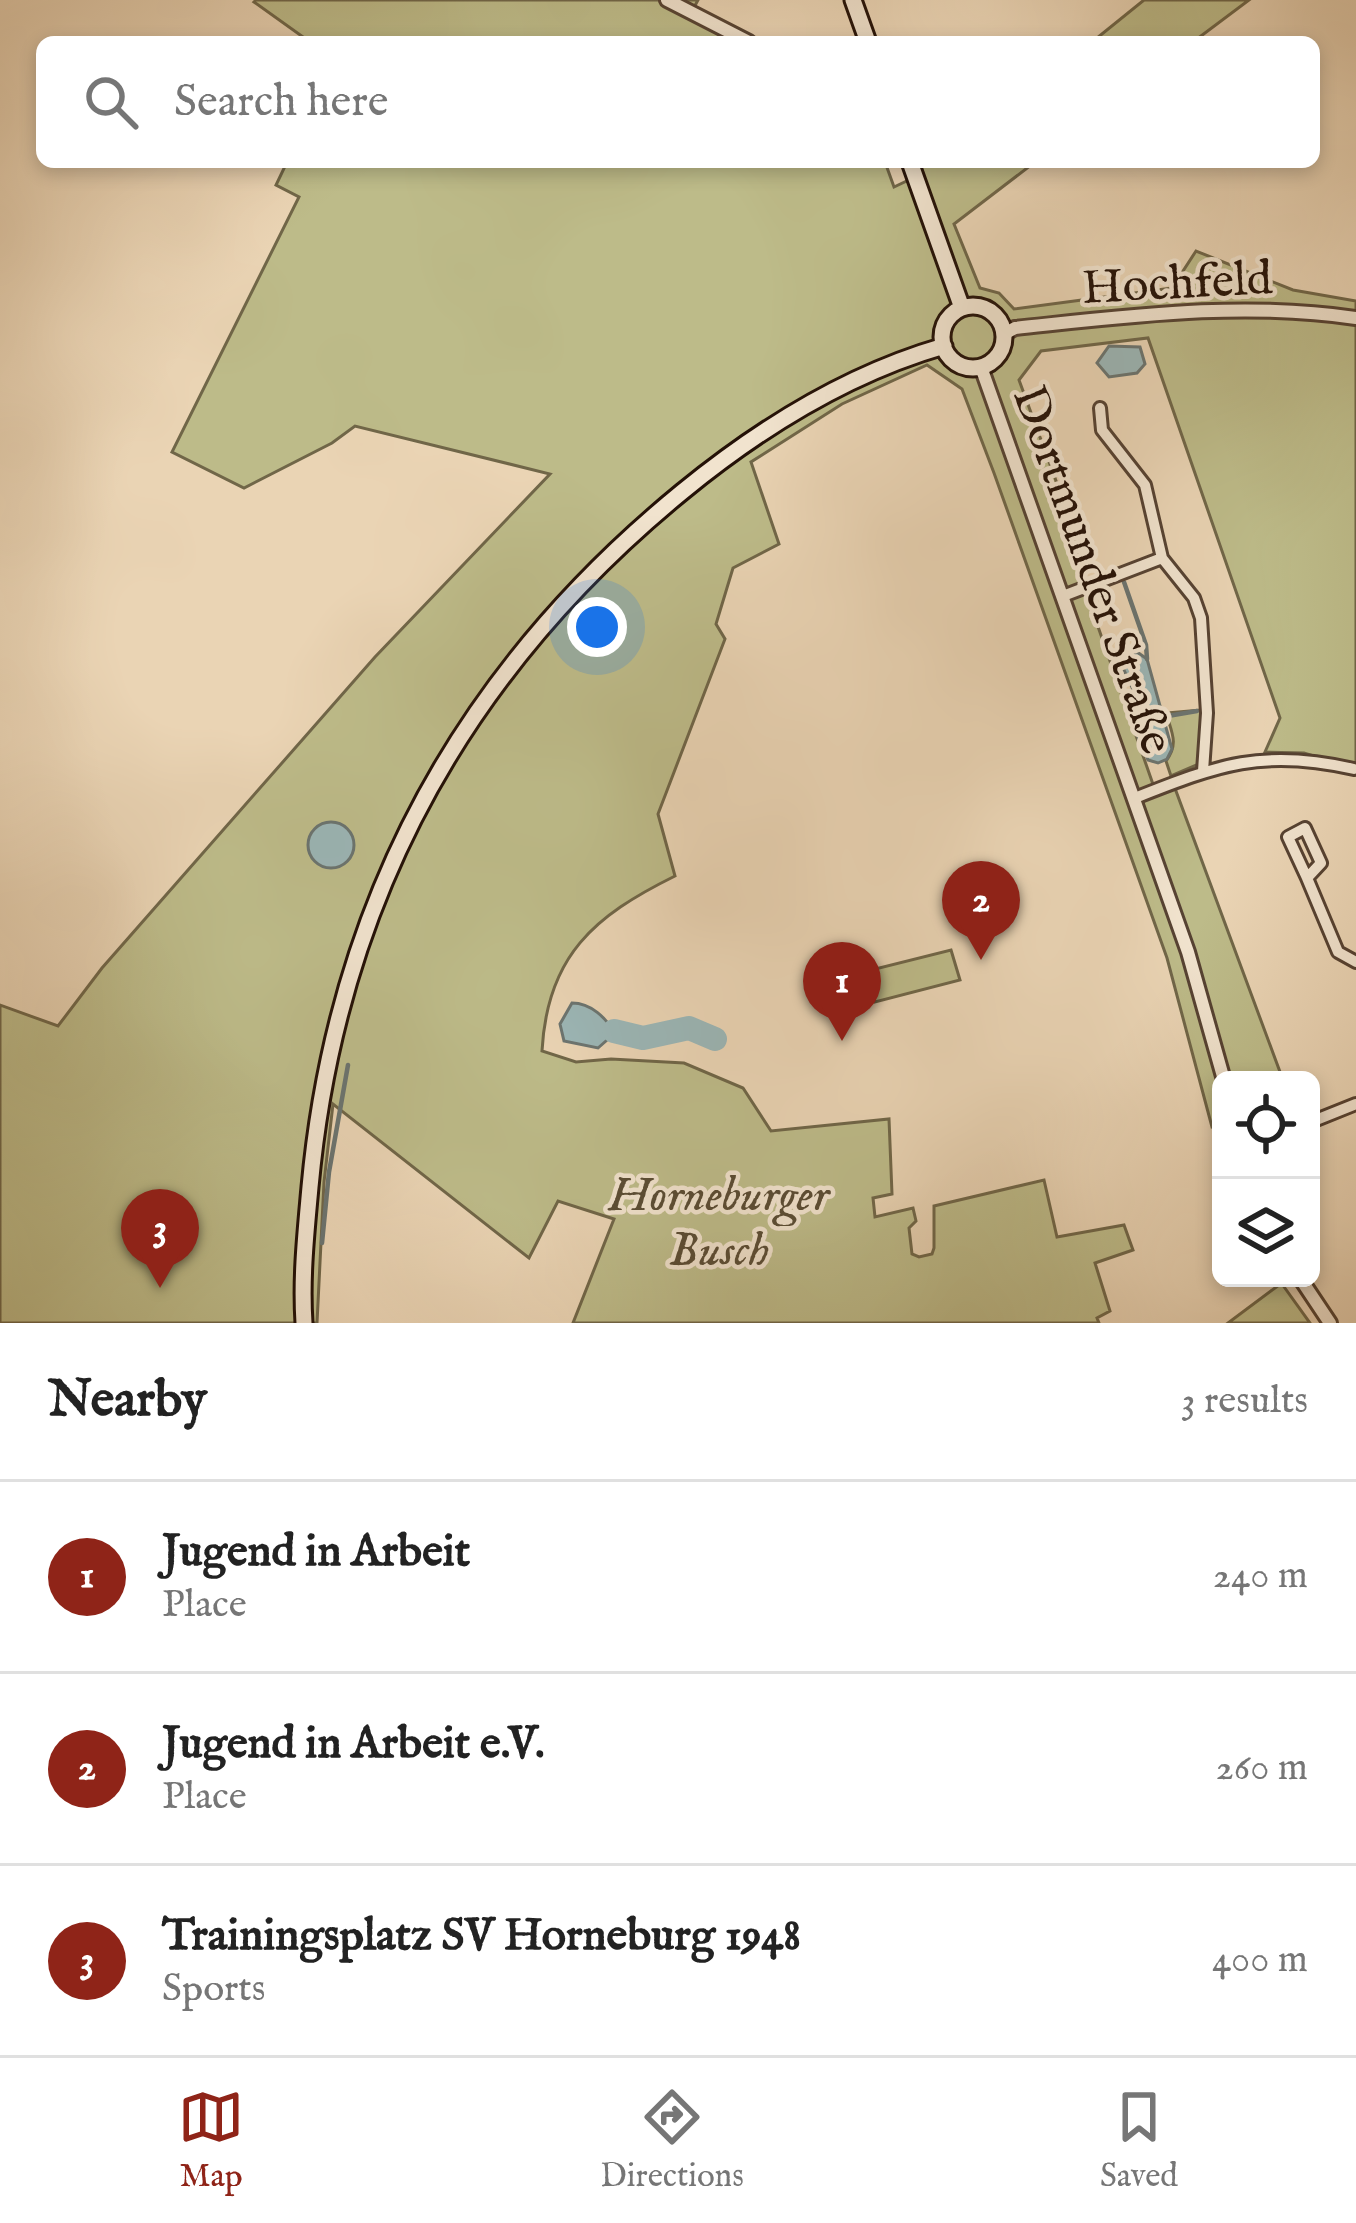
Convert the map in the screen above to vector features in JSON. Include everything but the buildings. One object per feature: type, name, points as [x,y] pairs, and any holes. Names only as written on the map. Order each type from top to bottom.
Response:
[{"type":"main road","points":[[853,0],[866,36]]},
{"type":"main road","points":[[912,168],[962,308]]},
{"type":"main road","points":[[981,307],[990,310],[1004,334],[998,355],[981,367],[955,362],[944,346],[943,328],[962,308],[981,307]]},
{"type":"main road","points":[[304,1323],[304,1260],[317,1111],[346,980],[402,840],[476,713],[535,632],[579,586],[644,523],[716,465],[804,406],[859,378],[944,346]]},
{"type":"street","points":[[667,0],[737,36]]},
{"type":"street","name":"Hochfeld","points":[[1004,334],[1016,328],[1224,309],[1297,310],[1356,318]]},
{"type":"street","name":"Dortmunder Straße","points":[[981,367],[1135,798],[1194,971],[1222,1071]]},
{"type":"street","points":[[1100,408],[1102,430],[1144,484],[1162,559],[1194,598],[1201,618],[1208,713],[1203,771]]},
{"type":"street","points":[[1063,596],[1162,559]]},
{"type":"street","points":[[1135,798],[1203,771],[1255,758],[1354,769]]},
{"type":"street","points":[[1307,878],[1338,952],[1356,962]]},
{"type":"street","points":[[1320,1118],[1356,1104]]},
{"type":"street","points":[[1306,1287],[1330,1323]]},
{"type":"green space","points":[[698,0],[692,11],[738,36],[302,36],[254,2]]},
{"type":"green space","points":[[1144,0],[1249,0],[1201,36],[1099,36]]},
{"type":"green space","name":"Horneburger Busch","points":[[284,168],[887,168],[894,187],[915,177],[912,168],[1027,168],[954,224],[980,288],[999,293],[1014,309],[1172,288],[1196,251],[1293,290],[1356,301],[1356,769],[1304,753],[1265,752],[1280,718],[1148,338],[1041,351],[1019,380],[1073,527],[1081,578],[1155,790],[1173,783],[1280,1071],[1212,1071],[1212,1127],[1167,958],[994,473],[962,389],[927,365],[842,404],[751,462],[779,544],[733,568],[716,624],[725,639],[658,814],[675,876],[621,907],[580,943],[565,964],[546,1018],[542,1051],[576,1062],[684,1063],[743,1088],[771,1131],[889,1119],[892,1194],[873,1198],[875,1217],[913,1208],[912,1254],[919,1257],[932,1254],[934,1248],[934,1206],[1044,1180],[1057,1237],[1124,1225],[1133,1250],[1095,1263],[1110,1311],[1097,1318],[1099,1323],[573,1323],[614,1219],[558,1201],[529,1258],[333,1104],[317,1323],[0,1323],[0,1005],[58,1026],[102,968],[375,657],[550,474],[355,426],[332,443],[244,488],[172,452],[299,197],[276,185]]},
{"type":"green space","points":[[1202,710],[1199,764],[1171,776],[1166,761],[1173,738],[1166,713]]},
{"type":"green space","points":[[951,950],[960,980],[875,1002],[867,971]]},
{"type":"green space","points":[[1276,1287],[1284,1287],[1310,1323],[1228,1323]]},
{"type":"water","points":[[1109,346],[1140,347],[1145,364],[1137,373],[1109,377],[1097,363]]},
{"type":"water","points":[[1137,652],[1147,659],[1172,749],[1158,763],[1148,760],[1138,737],[1143,711],[1122,666],[1125,656]]},
{"type":"water","points":[[331,822],[347,829],[354,845],[347,861],[331,868],[315,861],[308,845],[315,829]]},
{"type":"water","points":[[572,1003],[597,1012],[615,1033],[598,1048],[564,1041],[560,1024]]},
{"type":"waterway","points":[[1124,582],[1147,659]]},
{"type":"waterway","points":[[1162,717],[1197,711]]},
{"type":"waterway","points":[[614,1031],[643,1038],[689,1028],[715,1039]]},
{"type":"waterway","points":[[322,1243],[348,1065]]},
{"type":"place","name":"Jugend in Arbeit e.V.","points":[[981,960]]},
{"type":"place","name":"Jugend in Arbeit","points":[[842,1041]]},
{"type":"place","name":"Trainingsplatz SV Horneburg 1948","points":[[160,1288]]}]
